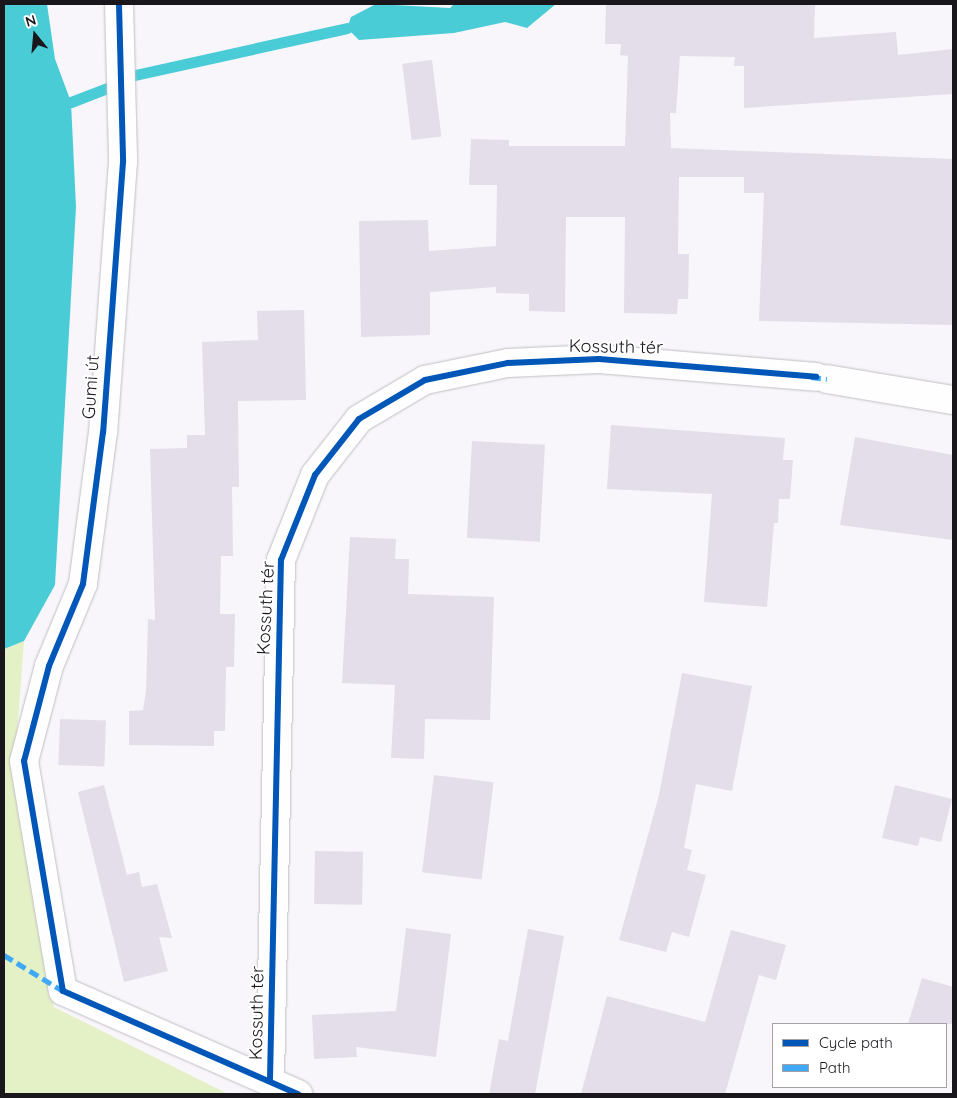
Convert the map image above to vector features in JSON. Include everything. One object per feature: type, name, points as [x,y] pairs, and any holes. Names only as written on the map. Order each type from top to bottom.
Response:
[{"type":"street","name":"Gumi út","points":[[24,761],[49,666],[83,584],[103,432],[123,162],[119,4]]},
{"type":"street","name":"Kossuth tér","points":[[270,1079],[281,560],[315,475],[359,419],[425,380],[508,363],[599,358],[822,378],[953,400]]},
{"type":"street","name":"Kossuth tér","points":[[24,761],[63,992],[270,1079],[298,1094]]},
{"type":"green space","points":[[24,641],[15,761],[54,1007],[228,1094],[4,1094],[4,649]]},
{"type":"water","points":[[4,4],[47,4],[55,59],[71,102],[76,207],[55,585],[24,641],[4,649]]},
{"type":"water","points":[[376,4],[450,8],[454,4],[556,4],[527,28],[505,22],[454,33],[359,40],[347,28],[351,17]]},
{"type":"building","points":[[606,4],[815,4],[814,38],[896,32],[898,55],[953,49],[953,94],[744,108],[744,66],[734,66],[735,57],[680,56],[676,113],[670,113],[671,148],[953,159],[953,325],[759,321],[764,193],[744,193],[744,177],[679,177],[678,254],[689,254],[688,299],[678,299],[677,314],[624,313],[625,217],[566,217],[565,312],[529,311],[529,294],[496,293],[496,287],[430,292],[430,335],[361,337],[359,221],[428,220],[429,251],[496,246],[497,185],[469,185],[471,139],[509,140],[509,146],[625,146],[628,56],[620,55],[621,44],[605,44]]},
{"type":"building","points":[[432,60],[441,136],[412,140],[402,64]]},
{"type":"building","points":[[304,310],[306,400],[238,401],[239,487],[232,487],[233,556],[221,556],[220,614],[235,614],[234,667],[226,667],[225,731],[214,731],[214,746],[129,745],[129,711],[143,710],[146,691],[148,619],[155,620],[150,449],[187,448],[187,435],[205,435],[202,342],[258,340],[257,311]]},
{"type":"building","points":[[611,425],[785,438],[783,460],[793,460],[790,499],[779,499],[778,523],[774,523],[767,607],[704,602],[712,494],[607,489]]},
{"type":"building","points":[[855,437],[953,455],[953,540],[840,525]]},
{"type":"building","points":[[472,441],[545,445],[540,542],[467,538]]},
{"type":"building","points":[[350,537],[396,539],[395,559],[409,559],[408,594],[494,597],[490,720],[425,719],[424,759],[391,758],[395,685],[342,683]]},
{"type":"building","points":[[682,673],[752,686],[732,791],[696,784],[684,848],[692,850],[687,870],[706,875],[689,937],[672,932],[666,952],[619,940],[659,795]]},
{"type":"building","points":[[60,719],[106,721],[104,767],[58,765]]},
{"type":"building","points":[[434,775],[494,782],[482,880],[422,872]]},
{"type":"building","points":[[104,785],[127,875],[139,872],[142,887],[157,884],[172,938],[159,937],[168,971],[124,982],[78,792]]},
{"type":"building","points":[[895,785],[952,799],[941,842],[920,837],[918,846],[882,838]]},
{"type":"building","points":[[315,851],[363,852],[362,905],[314,904]]},
{"type":"building","points":[[406,928],[451,934],[436,1057],[356,1047],[357,1057],[314,1059],[312,1015],[396,1011]]},
{"type":"building","points":[[528,929],[564,936],[535,1094],[489,1094],[499,1039],[508,1041]]},
{"type":"building","points":[[731,930],[786,945],[776,980],[759,975],[725,1094],[581,1094],[607,996],[705,1022]]},
{"type":"building","points":[[922,978],[953,987],[953,1024],[908,1023]]},
{"type":"waterway","points":[[135,75],[347,28]]},
{"type":"waterway","points":[[71,102],[110,87]]},
{"type":"marked path","points":[[811,377],[827,379]]},
{"type":"marked path","points":[[4,955],[63,991]]},
{"type":"cycle path","points":[[119,4],[123,162],[103,432],[83,584],[49,666],[24,761],[63,991],[298,1094]]},
{"type":"cycle path","points":[[270,1079],[281,560],[315,475],[359,419],[425,380],[508,363],[599,359],[816,377]]}]
